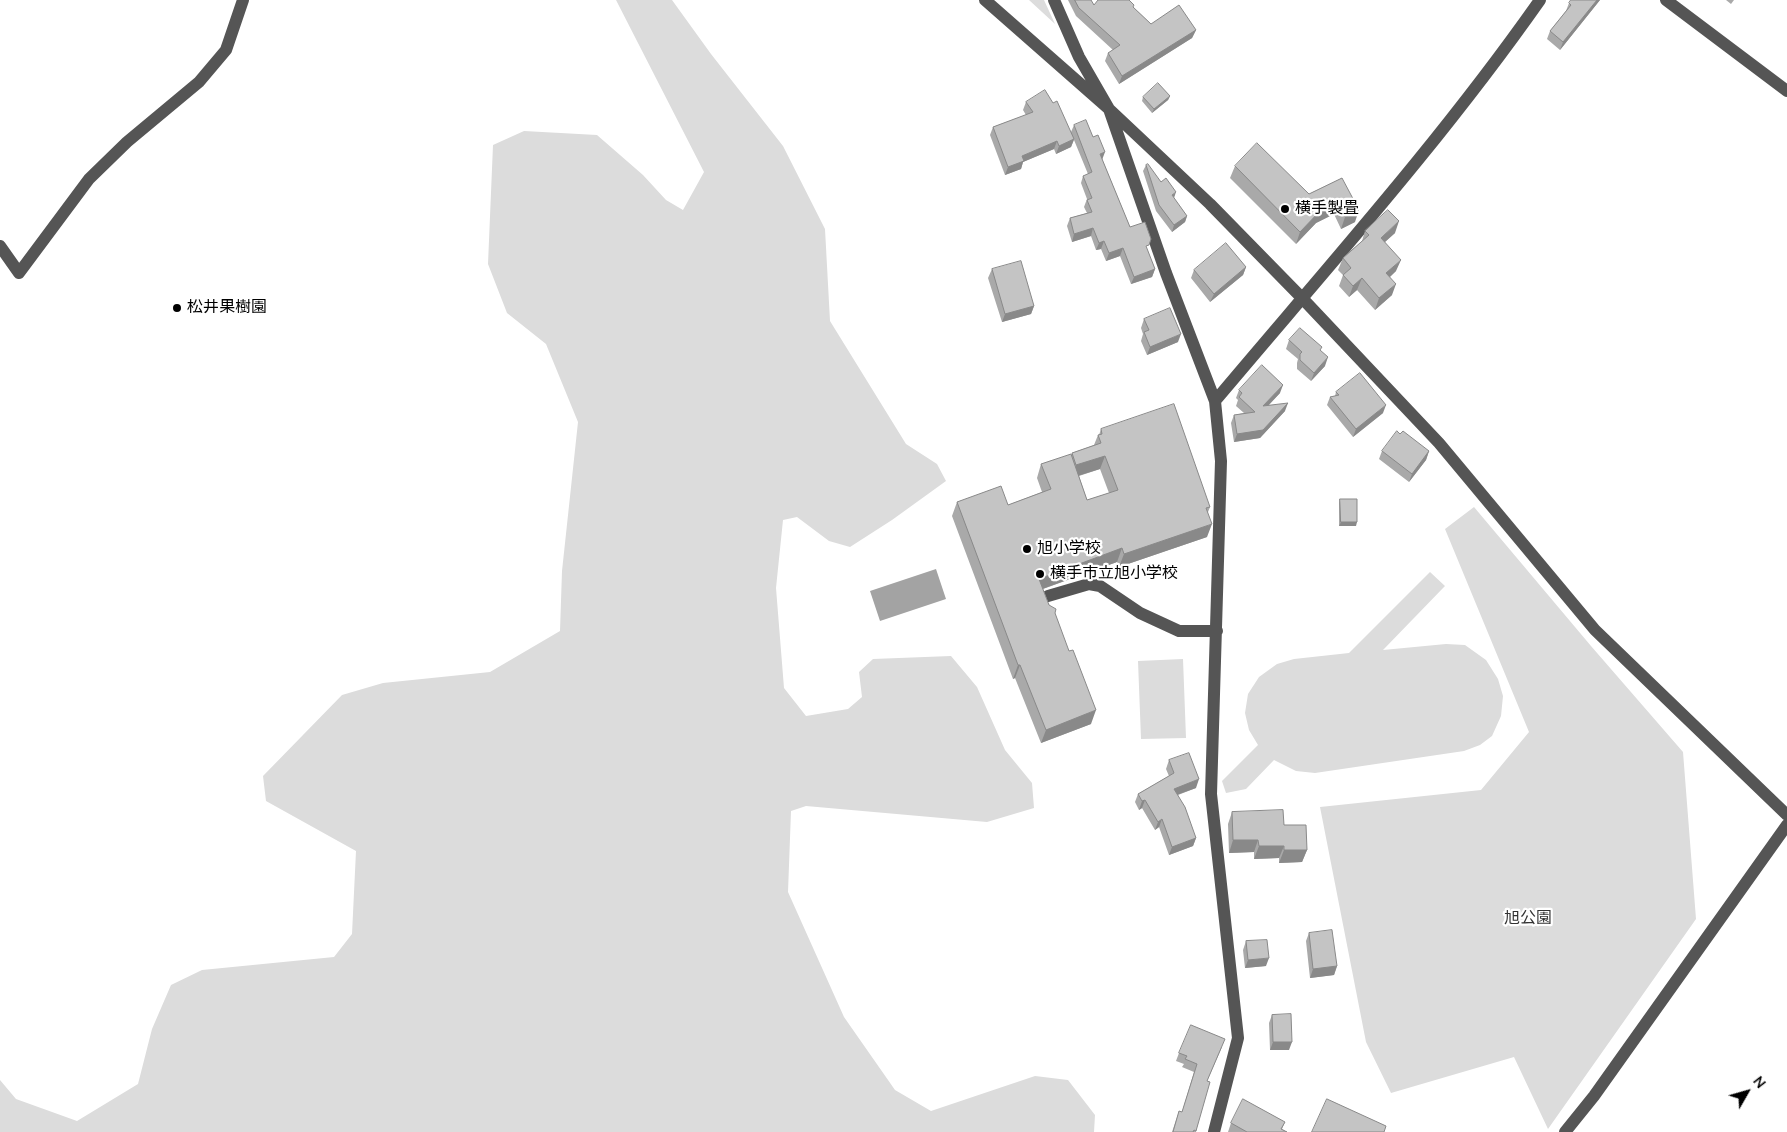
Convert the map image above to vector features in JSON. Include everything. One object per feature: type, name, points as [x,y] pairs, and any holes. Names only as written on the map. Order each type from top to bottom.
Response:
[{"type":"street","points":[[0,246],[19,273],[89,179],[127,142],[205,76],[226,50],[243,0]]},
{"type":"street","points":[[985,0],[1109,109],[1210,204],[1302,298],[1439,444],[1595,630],[1787,815]]},
{"type":"street","points":[[1054,0],[1079,57],[1109,109],[1166,273],[1215,401],[1221,461],[1211,794],[1238,1038],[1214,1132]]},
{"type":"street","points":[[1215,401],[1398,184],[1510,42],[1540,0]]},
{"type":"street","points":[[1666,0],[1787,91]]},
{"type":"street","points":[[1048,596],[1089,584],[1100,586],[1140,613],[1179,632],[1217,631]]},
{"type":"street","points":[[1565,1132],[1594,1096],[1787,825]]},
{"type":"green space","points":[[616,0],[672,0],[711,54],[783,146],[825,229],[830,321],[906,444],[937,464],[946,481],[892,520],[850,547],[829,541],[797,517],[783,520],[776,588],[784,688],[806,716],[848,709],[862,697],[859,672],[873,659],[951,656],[977,687],[1005,750],[1032,783],[1034,808],[987,822],[806,806],[791,811],[788,892],[844,1017],[895,1090],[931,1111],[1035,1076],[1068,1080],[1095,1115],[1094,1132],[0,1132],[0,1080],[16,1099],[77,1121],[138,1084],[152,1029],[171,985],[202,970],[334,957],[352,934],[356,851],[266,801],[263,776],[342,695],[383,683],[490,672],[560,631],[562,571],[578,422],[546,344],[507,313],[488,264],[493,145],[524,131],[597,135],[643,175],[666,200],[683,210],[704,172]]},
{"type":"green space","points":[[1029,0],[1044,0],[1055,24]]},
{"type":"green space","name":"旭公園","points":[[1474,507],[1683,752],[1696,919],[1548,1129],[1514,1057],[1391,1093],[1366,1042],[1320,807],[1481,790],[1529,732],[1445,529]]},
{"type":"green space","points":[[1430,572],[1445,586],[1383,650],[1446,644],[1465,645],[1486,660],[1498,679],[1503,696],[1501,716],[1492,736],[1480,745],[1464,751],[1315,773],[1296,771],[1274,760],[1246,789],[1226,793],[1222,781],[1258,745],[1249,730],[1245,713],[1248,694],[1259,677],[1277,664],[1294,659],[1349,653]]},
{"type":"green space","points":[[1183,659],[1186,738],[1141,739],[1138,661]]},
{"type":"shaded area","points":[[936,569],[946,599],[880,621],[870,591]]},
{"type":"building","points":[[1075,0],[1091,0],[1094,5],[1098,0],[1129,0],[1134,5],[1133,7],[1151,24],[1179,5],[1196,30],[1122,76],[1108,53],[1120,45],[1079,8]]},
{"type":"building","points":[[1571,0],[1597,0],[1563,42],[1550,31],[1571,5],[1569,3]]},
{"type":"building","points":[[1158,83],[1170,96],[1154,109],[1143,97]]},
{"type":"building","points":[[1045,90],[1053,103],[1057,101],[1074,139],[1059,146],[1057,141],[1022,156],[1024,161],[1008,167],[993,127],[1033,112],[1026,102]]},
{"type":"building","points":[[1086,120],[1093,137],[1098,135],[1105,152],[1100,154],[1130,227],[1145,222],[1151,239],[1149,245],[1146,246],[1155,269],[1134,277],[1123,248],[1109,253],[1104,241],[1099,243],[1093,228],[1074,234],[1070,218],[1092,212],[1087,200],[1092,198],[1083,176],[1092,172],[1074,125]]},
{"type":"building","points":[[1257,143],[1309,194],[1342,178],[1359,210],[1345,217],[1338,203],[1320,211],[1300,232],[1235,166]]},
{"type":"building","points":[[1148,164],[1161,182],[1166,178],[1176,192],[1172,195],[1187,216],[1174,225],[1159,205],[1146,165]]},
{"type":"building","points":[[1388,210],[1399,221],[1381,238],[1401,260],[1386,273],[1396,284],[1379,298],[1362,278],[1353,286],[1343,275],[1351,268],[1343,258],[1369,235],[1365,231]]},
{"type":"building","points":[[1226,243],[1246,267],[1214,294],[1194,270]]},
{"type":"building","points":[[1021,261],[1034,306],[1005,314],[992,269]]},
{"type":"building","points":[[1170,308],[1181,334],[1150,347],[1144,332],[1149,330],[1144,319]]},
{"type":"building","points":[[1300,328],[1322,347],[1320,350],[1328,357],[1314,373],[1300,360],[1302,352],[1289,340]]},
{"type":"building","points":[[1262,365],[1283,385],[1263,406],[1288,403],[1263,430],[1237,434],[1234,415],[1255,412],[1239,397],[1242,393],[1239,390]]},
{"type":"building","points":[[1360,373],[1386,405],[1356,429],[1330,397],[1339,395],[1336,392]]},
{"type":"building","name":"旭小学校","points":[[1174,404],[1210,507],[1206,508],[1212,524],[1124,554],[1122,548],[1039,579],[1049,605],[1056,609],[1055,613],[1069,651],[1073,650],[1096,710],[1046,730],[1020,665],[1018,665],[957,502],[1001,486],[1008,505],[1051,489],[1041,464],[1071,454],[1087,500],[1118,490],[1105,456],[1076,465],[1072,453],[1101,443],[1098,435],[1102,434],[1101,429]]},
{"type":"building","points":[[1397,431],[1400,434],[1403,431],[1429,451],[1412,474],[1382,451]]},
{"type":"building","points":[[1340,499],[1357,499],[1357,522],[1341,522]]},
{"type":"building","points":[[1189,753],[1199,779],[1174,789],[1185,807],[1196,838],[1172,847],[1162,819],[1158,822],[1145,800],[1142,801],[1138,794],[1174,773],[1169,760]]},
{"type":"building","points":[[1283,810],[1284,825],[1306,825],[1307,850],[1284,850],[1284,846],[1259,846],[1258,840],[1233,840],[1232,812]]},
{"type":"building","points":[[1332,930],[1337,966],[1313,969],[1309,933]]},
{"type":"building","points":[[1267,940],[1269,958],[1248,960],[1246,941]]},
{"type":"building","points":[[1291,1014],[1292,1042],[1273,1042],[1272,1015]]},
{"type":"building","points":[[1191,1025],[1225,1039],[1207,1081],[1210,1082],[1196,1131],[1173,1132],[1179,1111],[1182,1112],[1197,1064],[1185,1059],[1187,1056],[1179,1053]]},
{"type":"building","points":[[1243,1099],[1285,1122],[1281,1129],[1287,1132],[1247,1132],[1231,1123]]},
{"type":"building","points":[[1327,1099],[1386,1126],[1384,1132],[1312,1132]]},
{"type":"place","name":"横手製畳","points":[[1285,209]]},
{"type":"place","name":"松井果樹園","points":[[177,308]]},
{"type":"place","name":"旭小学校","points":[[1027,549]]},
{"type":"place","name":"横手市立旭小学校","points":[[1040,574]]}]
